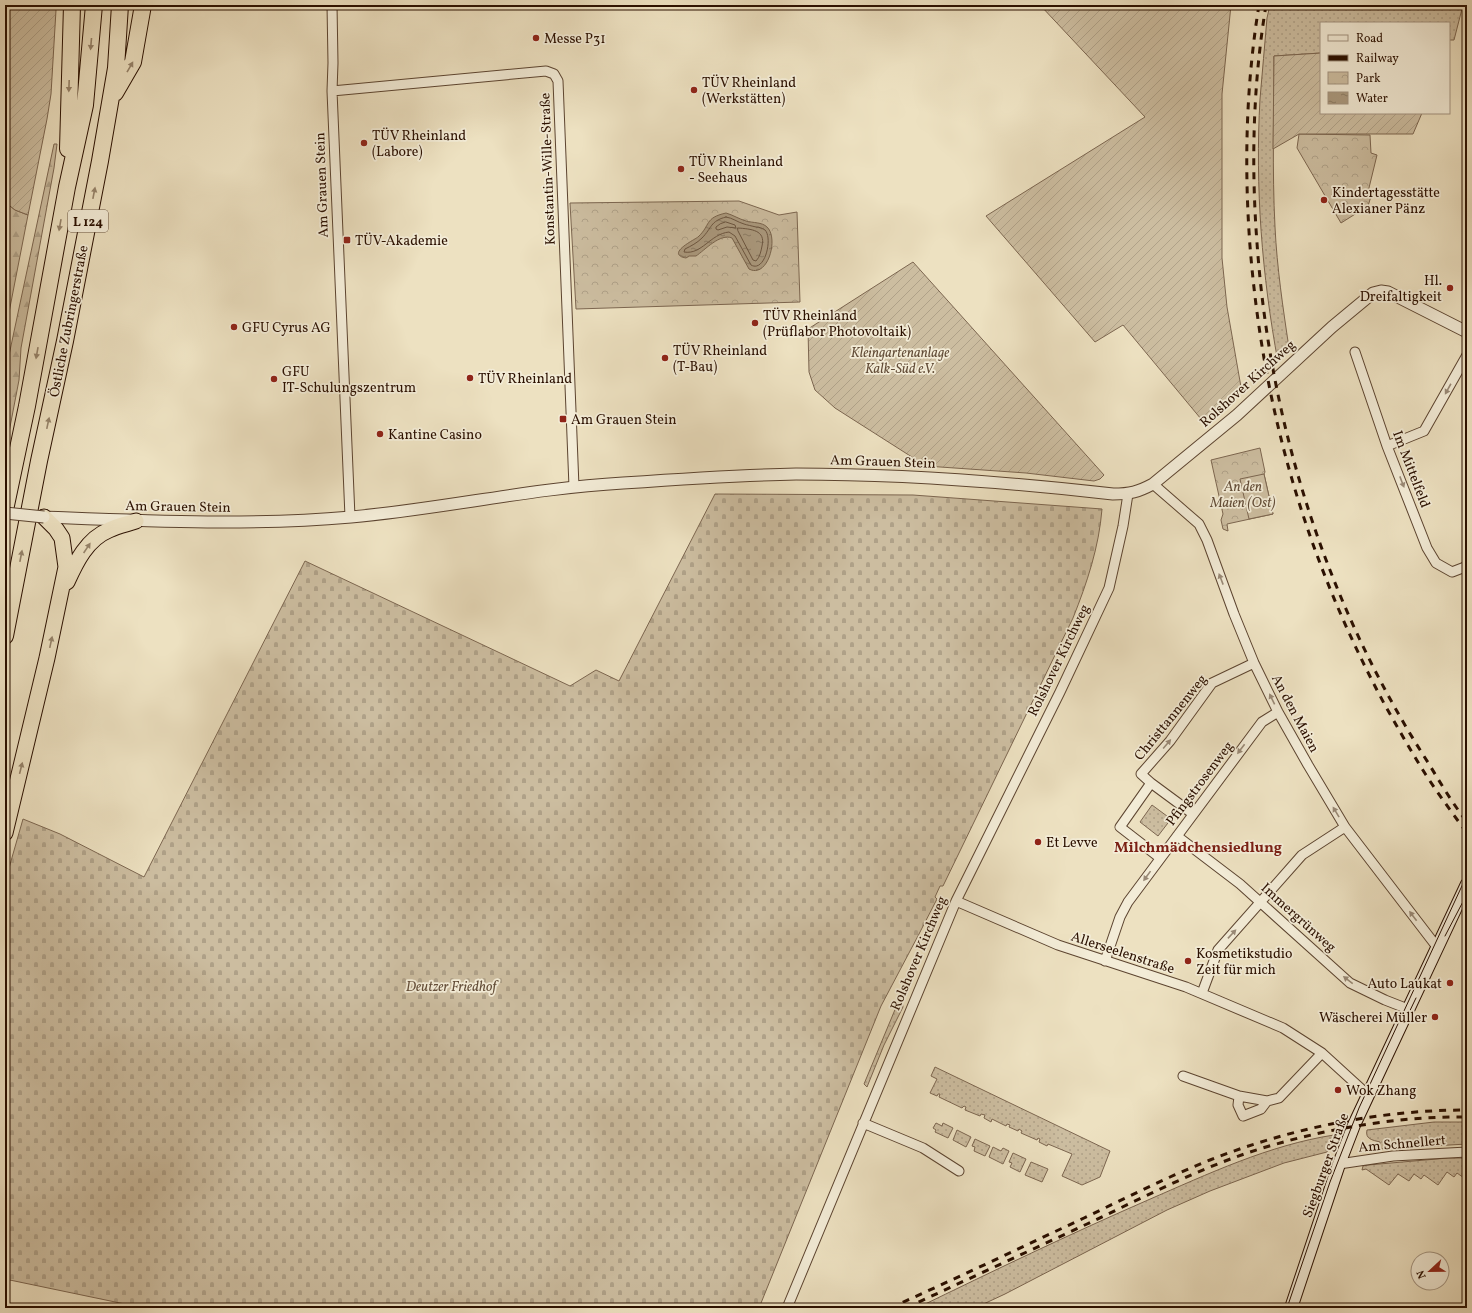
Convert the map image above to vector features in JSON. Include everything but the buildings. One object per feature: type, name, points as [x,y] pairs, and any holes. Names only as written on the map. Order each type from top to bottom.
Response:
[{"type":"highway","points":[[67,187],[72,5]]},
{"type":"highway","name":"Östliche Zubringerstraße","points":[[5,510],[27,406],[67,187],[85,104],[94,5]]},
{"type":"highway","name":"Östliche Zubringerstraße","points":[[5,636],[39,461],[65,341],[110,101],[116,68],[120,5]]},
{"type":"highway","points":[[110,101],[133,62],[143,5]]},
{"type":"highway","points":[[5,833],[48,658],[66,567],[62,538],[44,517]]},
{"type":"highway","points":[[61,594],[71,573],[91,541],[108,530],[136,521]]},
{"type":"main road","name":"Siegburger Straße","points":[[1291,1308],[1339,1164],[1354,1125],[1467,884]]},
{"type":"street","name":"Am Grauen Stein","points":[[332,5],[332,91],[350,517]]},
{"type":"street","name":"Konstantin-Wille-Straße","points":[[332,91],[546,71],[554,74],[558,81],[574,487]]},
{"type":"street","name":"Rolshover Kirchweg","points":[[787,1308],[956,901],[1057,698],[1109,588],[1123,526],[1128,494],[1137,492],[1153,484],[1237,415],[1332,327],[1373,293],[1381,291],[1388,292],[1467,332]]},
{"type":"street","name":"Im Mittelfeld","points":[[1355,352],[1388,446],[1427,548],[1436,563],[1452,572],[1466,566]]},
{"type":"street","points":[[1388,446],[1424,431],[1467,355]]},
{"type":"street","name":"Am Grauen Stein","points":[[5,513],[44,517],[136,521],[291,522],[350,517],[574,487],[621,483],[778,475],[855,475],[990,481],[1113,494],[1128,494]]},
{"type":"street","name":"An den Maien","points":[[1153,484],[1199,524],[1207,540],[1254,663],[1278,712],[1345,827],[1437,947]]},
{"type":"street","name":"Christtannenweg","points":[[1193,814],[1141,774],[1170,741],[1212,683],[1254,663]]},
{"type":"street","name":"Pfingstrosenweg","points":[[1105,962],[1120,917],[1128,902],[1262,722],[1278,712]]},
{"type":"street","points":[[1151,783],[1120,827],[1160,858]]},
{"type":"street","points":[[1202,993],[1218,950],[1302,855],[1345,827]]},
{"type":"street","name":"Immergrünweg","points":[[1177,836],[1240,884],[1350,983],[1408,1010]]},
{"type":"street","name":"Allerseelenstraße","points":[[956,901],[1058,945],[1105,962],[1202,993],[1282,1028],[1322,1053],[1368,1095]]},
{"type":"street","points":[[1183,1076],[1239,1096],[1268,1100],[1279,1098],[1322,1053]]},
{"type":"street","points":[[1239,1096],[1238,1105],[1243,1116],[1261,1109],[1268,1100]]},
{"type":"street","points":[[863,1123],[923,1148],[959,1171]]},
{"type":"street","name":"Am Schnellert","points":[[1339,1164],[1393,1156],[1467,1152]]},
{"type":"green space","points":[[5,5],[55,5],[56,10],[51,94],[28,215],[15,210],[5,202]]},
{"type":"green space","points":[[1040,5],[1231,5],[1222,94],[1222,258],[1227,307],[1241,387],[1206,425],[1123,325],[1095,342],[986,216],[1145,117]]},
{"type":"green space","points":[[1270,5],[1463,5],[1454,40],[1450,40],[1450,22],[1320,22],[1320,53],[1274,56],[1273,163],[1275,227],[1282,303],[1289,348],[1278,362],[1272,330],[1264,264],[1259,198],[1258,165],[1260,99],[1267,18]]},
{"type":"green space","points":[[1320,53],[1320,114],[1422,114],[1413,134],[1299,134],[1273,149],[1274,56]]},
{"type":"green space","points":[[1299,134],[1370,135],[1371,153],[1377,155],[1368,192],[1372,193],[1368,206],[1341,223],[1297,148]]},
{"type":"green space","points":[[54,144],[57,144],[54,168],[21,348],[19,380],[5,453],[5,374]]},
{"type":"green space","points":[[739,201],[779,215],[797,212],[800,302],[576,309],[570,203]]},
{"type":"green space","points":[[5,202],[15,210],[28,215],[5,333]]},
{"type":"green space","name":"Kleingartenanlage Kalk-Süd e.V.","points":[[913,262],[1104,475],[1100,479],[1094,481],[1026,473],[926,466],[835,408],[815,390],[809,372],[808,329]]},
{"type":"green space","name":"An den Maien (Ost)","points":[[1260,448],[1273,514],[1227,524],[1228,531],[1223,529],[1221,520],[1223,514],[1211,460]]},
{"type":"green space","points":[[1264,474],[1273,514],[1249,519],[1240,479]]},
{"type":"green space","name":"Deutzer Friedhof","points":[[715,494],[913,495],[1102,509],[1092,565],[1073,618],[943,886],[940,886],[935,897],[937,899],[881,1006],[759,1308],[144,1308],[5,1279],[5,882],[23,819],[60,834],[144,877],[305,561],[570,686],[596,670],[619,681]]},
{"type":"green space","points":[[1152,805],[1171,819],[1158,836],[1140,822]]},
{"type":"green space","points":[[899,1000],[902,1001],[903,1007],[884,1045],[867,1087],[864,1084]]},
{"type":"green space","points":[[935,1067],[1110,1151],[1100,1177],[1082,1185],[1062,1176],[1072,1154],[1048,1144],[1047,1146],[1039,1142],[1040,1139],[1038,1138],[1037,1140],[1021,1133],[1022,1131],[1019,1129],[1018,1131],[1009,1127],[1010,1125],[1007,1124],[1006,1126],[992,1119],[991,1122],[984,1118],[985,1115],[981,1114],[980,1116],[965,1110],[966,1107],[964,1106],[962,1108],[939,1097],[940,1094],[937,1096],[930,1093],[937,1079],[931,1076]]},
{"type":"green space","points":[[1434,1122],[1467,1122],[1467,1144],[1379,1149],[1380,1142],[1372,1140],[1367,1135],[1367,1130]]},
{"type":"green space","points":[[936,1123],[942,1126],[943,1123],[953,1128],[948,1138],[935,1132],[936,1130],[933,1128]]},
{"type":"green space","points":[[957,1130],[971,1137],[966,1147],[953,1140]]},
{"type":"green space","points":[[1334,1135],[1327,1152],[1284,1163],[1210,1191],[1167,1210],[975,1308],[917,1308],[1090,1226],[1216,1171],[1262,1153]]},
{"type":"green space","points":[[975,1139],[990,1146],[985,1156],[974,1151],[975,1147],[972,1146]]},
{"type":"green space","points":[[993,1147],[1001,1151],[1003,1148],[1009,1151],[1003,1164],[989,1157]]},
{"type":"green space","points":[[1013,1153],[1026,1159],[1020,1172],[1010,1167],[1012,1163],[1009,1162]]},
{"type":"green space","points":[[1448,1158],[1467,1158],[1467,1180],[1457,1173],[1454,1177],[1447,1172],[1438,1185],[1424,1175],[1421,1179],[1414,1174],[1409,1181],[1398,1174],[1389,1185],[1366,1169],[1362,1170],[1363,1166],[1368,1165]]},
{"type":"green space","points":[[1031,1162],[1048,1169],[1042,1182],[1025,1175]]},
{"type":"water","points":[[726,213],[746,221],[763,224],[767,227],[772,240],[772,248],[770,256],[762,268],[756,271],[749,269],[732,238],[727,237],[708,246],[696,256],[689,256],[686,258],[680,256],[678,253],[683,247],[702,233],[714,217]]},
{"type":"tram line","points":[[1287,1308],[1330,1182],[1359,1108],[1467,875]]},
{"type":"tram line","points":[[1445,936],[1467,894]]},
{"type":"tram line","points":[[1404,1023],[1416,998]]},
{"type":"railway","points":[[1259,5],[1251,65],[1247,125],[1248,216],[1256,307],[1278,426],[1293,484],[1312,540],[1333,597],[1358,652],[1386,707],[1426,775],[1467,833]]},
{"type":"railway","points":[[1266,5],[1258,64],[1254,124],[1255,213],[1264,312],[1275,381],[1291,448],[1310,514],[1334,579],[1361,643],[1393,704],[1443,786],[1467,822]]},
{"type":"railway","points":[[890,1308],[1162,1181],[1210,1160],[1241,1149],[1304,1130],[1369,1117],[1402,1113],[1467,1110]]},
{"type":"railway","points":[[906,1308],[1167,1186],[1250,1152],[1302,1137],[1357,1126],[1412,1119],[1467,1117]]},
{"type":"place","name":"Messe P31","points":[[536,38]]},
{"type":"place","name":"TÜV Rheinland (Werkstätten)","points":[[694,90]]},
{"type":"place","name":"TÜV Rheinland (Labore)","points":[[364,143]]},
{"type":"place","name":"TÜV Rheinland - Seehaus","points":[[681,169]]},
{"type":"place","name":"Kindertagesstätte Alexianer Pänz","points":[[1324,200]]},
{"type":"place","name":"TÜV-Akademie","points":[[347,240]]},
{"type":"place","name":"Hl. Dreifaltigkeit","points":[[1450,288]]},
{"type":"place","name":"TÜV Rheinland (Prüflabor Photovoltaik)","points":[[755,323]]},
{"type":"place","name":"GFU Cyrus AG","points":[[234,327]]},
{"type":"place","name":"TÜV Rheinland (T-Bau)","points":[[665,358]]},
{"type":"place","name":"TÜV Rheinland","points":[[470,378]]},
{"type":"place","name":"GFU IT-Schulungszentrum","points":[[274,379]]},
{"type":"place","name":"Am Grauen Stein","points":[[563,419]]},
{"type":"place","name":"Kantine Casino","points":[[380,434]]},
{"type":"place","name":"Et Levve","points":[[1038,842]]},
{"type":"place","name":"Kosmetikstudio Zeit für mich","points":[[1188,961]]},
{"type":"place","name":"Auto Laukat","points":[[1450,983]]},
{"type":"place","name":"Wäscherei Müller","points":[[1435,1017]]},
{"type":"place","name":"Wok Zhang","points":[[1338,1090]]},
{"type":"district","name":"Milchmädchensiedlung","points":[[1198,847]]}]
